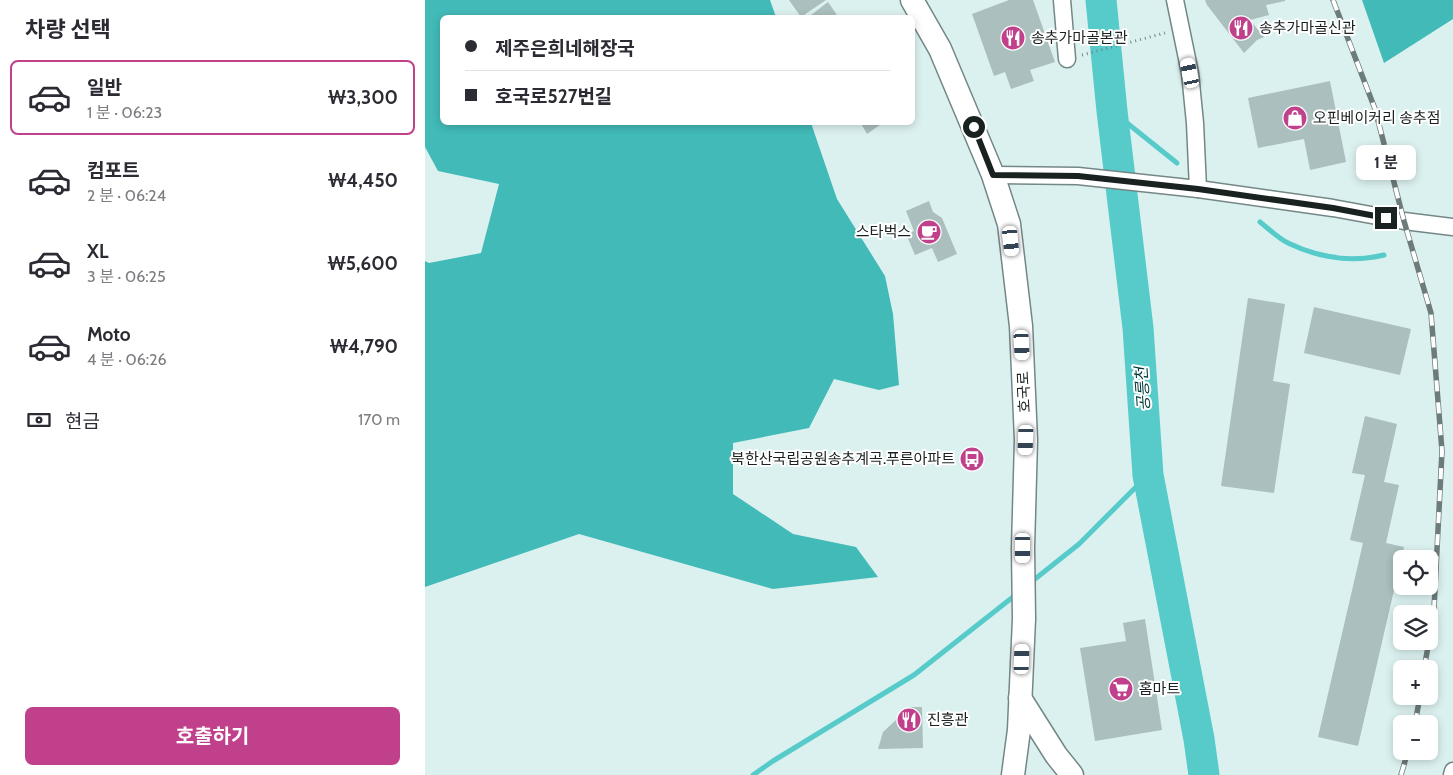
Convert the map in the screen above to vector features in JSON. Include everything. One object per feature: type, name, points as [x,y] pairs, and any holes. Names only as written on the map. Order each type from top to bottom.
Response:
[{"type":"street","name":"호국로","points":[[912,0],[940,49],[993,175],[1009,224],[1021,326],[1026,440],[1023,548],[1024,619],[1019,730],[1013,775]]},
{"type":"street","points":[[1062,0],[1067,59]]},
{"type":"street","points":[[1175,0],[1190,73],[1195,123],[1198,189]]},
{"type":"street","points":[[993,175],[1078,176],[1198,189],[1453,227]]},
{"type":"street","points":[[1020,698],[1072,775]]},
{"type":"street","points":[[1452,775],[1453,771]]},
{"type":"path","points":[[1067,59],[1165,32]]},
{"type":"shaded area","points":[[425,0],[770,0],[775,15],[440,15],[440,125],[812,125],[837,199],[885,276],[893,314],[899,385],[879,390],[834,379],[809,428],[733,443],[733,494],[793,534],[856,547],[878,577],[773,589],[579,534],[425,587],[425,261],[429,263],[481,253],[499,184],[438,171],[425,147]]},
{"type":"shaded area","points":[[1362,0],[1453,0],[1453,19],[1384,63]]},
{"type":"building","points":[[789,0],[826,0],[804,15],[800,15]]},
{"type":"building","name":"송추가마골본관","points":[[1009,0],[1033,0],[1055,62],[1030,70],[1034,81],[1011,89],[1005,72],[994,76],[972,14]]},
{"type":"building","name":"송추가마골신관","points":[[1205,0],[1285,1],[1266,5],[1269,15],[1250,20],[1264,37],[1257,40],[1244,53]]},
{"type":"building","points":[[828,2],[837,15],[811,15]]},
{"type":"building","name":"오핀베이커리 송추점","points":[[1330,81],[1346,162],[1310,170],[1304,139],[1258,148],[1248,98]]},
{"type":"building","points":[[862,125],[880,125],[867,134]]},
{"type":"building","name":"스타벅스","points":[[929,201],[933,212],[942,218],[957,254],[938,262],[932,248],[915,255],[906,234],[914,231],[906,211]]},
{"type":"building","points":[[1248,298],[1285,304],[1273,381],[1290,384],[1274,493],[1221,486]]},
{"type":"building","points":[[1314,307],[1411,329],[1400,375],[1304,353]]},
{"type":"building","points":[[1365,416],[1397,424],[1384,482],[1399,485],[1386,543],[1404,547],[1403,550],[1393,550],[1393,595],[1358,746],[1318,737],[1363,543],[1350,540],[1365,475],[1352,473]]},
{"type":"building","name":"홈마트","points":[[1145,619],[1162,730],[1095,741],[1080,648],[1126,641],[1123,623]]},
{"type":"building","name":"진흥관","points":[[910,707],[922,707],[923,748],[878,749],[883,732]]},
{"type":"waterway","name":"공릉천","points":[[1101,0],[1112,111],[1138,328],[1148,475],[1199,739],[1204,775]]},
{"type":"waterway","points":[[1112,111],[1177,163]]},
{"type":"waterway","points":[[1260,222],[1288,243],[1311,252],[1347,259],[1384,255]]},
{"type":"waterway","points":[[1030,583],[1079,544],[1148,475]]},
{"type":"waterway","points":[[753,775],[914,675],[1018,593]]},
{"type":"railway","points":[[1333,0],[1375,109],[1404,221],[1431,313],[1442,451],[1434,605]]},
{"type":"railway","points":[[1426,660],[1427,650]]},
{"type":"railway","points":[[1417,715],[1418,705]]},
{"type":"railway","points":[[1401,775],[1405,760]]},
{"type":"place","name":"송추가마골신관","points":[[1241,28]]},
{"type":"place","name":"송추가마골본관","points":[[1013,38]]},
{"type":"place","name":"오핀베이커리 송추점","points":[[1295,118]]},
{"type":"place","name":"스타벅스","points":[[929,232]]},
{"type":"place","name":"북한산국립공원송추계곡.푸른아파트","points":[[972,459]]},
{"type":"place","name":"홈마트","points":[[1121,689]]},
{"type":"place","name":"진흥관","points":[[909,720]]},
{"type":"route","points":[[974,127],[993,175],[1078,176],[1198,189],[1333,208],[1386,218]]}]
